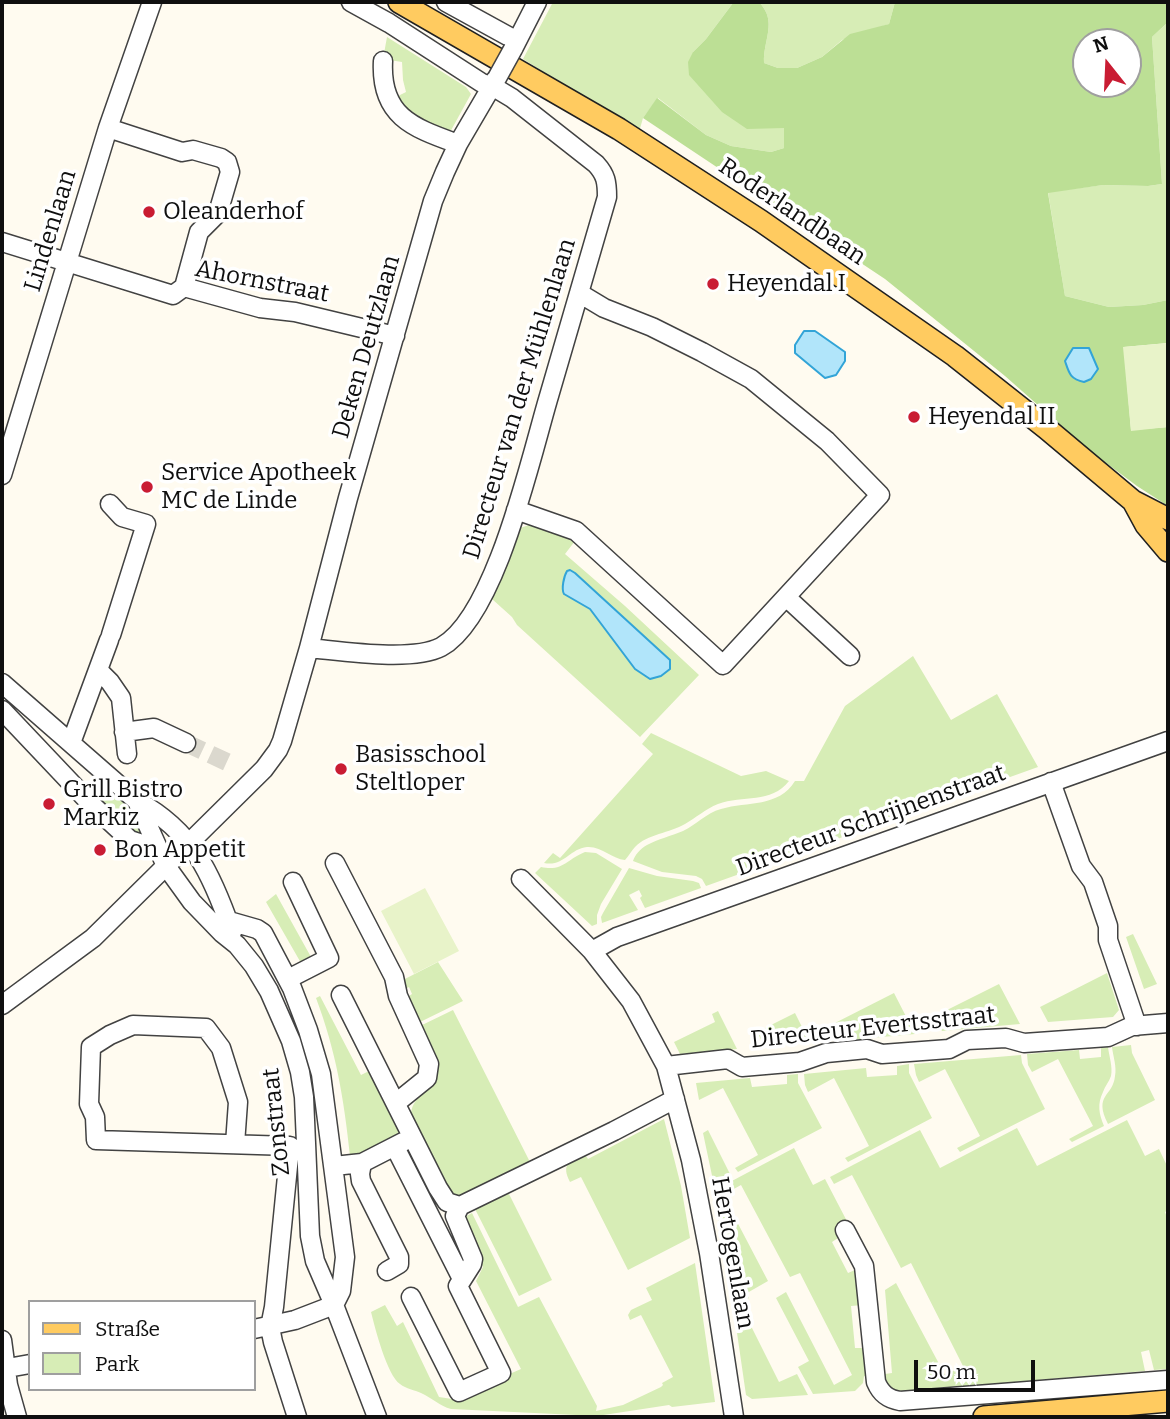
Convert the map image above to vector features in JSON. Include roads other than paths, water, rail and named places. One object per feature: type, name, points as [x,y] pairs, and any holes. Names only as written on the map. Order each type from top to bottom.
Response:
[{"type":"main road","name":"Roderlandbaan","points":[[399,2],[619,129],[761,221],[956,356],[1133,501],[1168,519]]},
{"type":"main road","name":"Roderlandbaan","points":[[1133,501],[1146,524],[1168,551]]},
{"type":"main road","points":[[984,1417],[1159,1391]]},
{"type":"street","name":"Lindenlaan","points":[[2,475],[108,128],[152,2]]},
{"type":"street","name":"Directeur van der Mühlenlaan","points":[[309,648],[421,654],[440,647],[459,631],[473,613],[494,573],[516,510],[607,197],[605,174],[596,164],[512,99],[495,82],[482,83],[389,23],[351,2]]},
{"type":"street","points":[[446,2],[515,45]]},
{"type":"street","name":"Deken Deutzlaan","points":[[309,648],[348,498],[433,201],[458,144],[495,82],[537,2]]},
{"type":"street","points":[[383,61],[386,90],[398,113],[414,127],[458,144]]},
{"type":"street","points":[[108,128],[181,152],[193,150],[221,158],[230,168],[218,213],[199,232],[184,287]]},
{"type":"street","name":"Ahornstraat","points":[[2,242],[173,295],[184,287],[260,308],[295,312],[395,336]]},
{"type":"street","points":[[516,510],[576,531],[723,665],[880,495],[827,440],[751,379],[652,327],[604,308],[579,293]]},
{"type":"street","points":[[71,743],[110,638],[146,524],[122,517],[110,504]]},
{"type":"street","points":[[786,597],[850,656]]},
{"type":"street","points":[[2,1005],[93,938],[264,769],[278,750],[309,648]]},
{"type":"street","points":[[98,670],[121,698],[127,754]]},
{"type":"street","name":"Zonstraat","points":[[2,683],[137,801],[156,811],[190,845],[204,864],[220,896],[237,945]]},
{"type":"street","points":[[2,710],[130,841],[158,849]]},
{"type":"street","points":[[124,732],[154,728],[186,743]]},
{"type":"street","name":"Directeur Schrijnenstraat","points":[[592,951],[617,937],[1168,741]]},
{"type":"street","points":[[1051,782],[1080,866],[1093,882],[1108,926],[1108,940],[1137,1026]]},
{"type":"street","name":"Zonstraat","points":[[137,801],[166,866],[192,902],[237,945],[254,966],[269,991],[291,1041],[300,1072],[306,1121],[310,1237],[315,1261],[377,1417]]},
{"type":"street","points":[[335,863],[394,977],[398,996],[429,1065],[427,1079],[396,1104]]},
{"type":"street","name":"Hertogenlaan","points":[[521,879],[592,951],[631,1001],[666,1066],[691,1160],[709,1252],[734,1417]]},
{"type":"street","points":[[288,979],[329,958],[293,882]]},
{"type":"street","name":"Zonstraat","points":[[229,921],[263,933],[288,979],[308,1030],[321,1074],[345,1256],[341,1291],[334,1305]]},
{"type":"street","points":[[341,995],[438,1188],[447,1202],[460,1206]]},
{"type":"street","name":"Directeur Evertsstraat","points":[[666,1066],[728,1059],[742,1067],[800,1062],[825,1053],[867,1049],[882,1054],[949,1049],[967,1040],[1006,1038],[1024,1043],[1108,1037],[1132,1026],[1168,1023]]},
{"type":"street","points":[[133,1025],[206,1028],[221,1048],[238,1102],[235,1144],[96,1140],[95,1116],[89,1104],[91,1047],[133,1025]]},
{"type":"street","points":[[411,1297],[459,1392],[501,1373],[458,1286],[473,1259],[455,1216],[460,1206],[675,1099]]},
{"type":"street","points":[[334,1166],[362,1163],[413,1137]]},
{"type":"street","name":"Zonstraat","points":[[235,1144],[290,1146],[274,1307],[262,1328],[273,1342],[297,1417]]},
{"type":"street","points":[[395,1147],[462,1279]]},
{"type":"street","points":[[362,1163],[361,1181],[399,1257],[399,1264],[387,1271]]},
{"type":"street","points":[[845,1230],[864,1266],[876,1382],[888,1398],[900,1401],[1159,1391]]},
{"type":"street","points":[[262,1328],[295,1320],[334,1305]]},
{"type":"street","points":[[2,1340],[4,1368],[17,1417]]},
{"type":"street","points":[[4,1368],[28,1364]]},
{"type":"water","points":[[804,331],[815,331],[845,352],[845,361],[836,375],[825,378],[795,353],[795,345]]},
{"type":"water","points":[[1073,348],[1089,348],[1098,369],[1091,379],[1079,381],[1069,372],[1065,361]]},
{"type":"water","points":[[570,570],[670,660],[670,669],[661,676],[650,679],[635,669],[590,609],[564,594],[564,579]]},
{"type":"tunnel","points":[[186,743],[229,763]]},
{"type":"place","name":"Oleanderhof","points":[[149,212]]},
{"type":"place","name":"Heyendal I","points":[[713,284]]},
{"type":"place","name":"Heyendal II","points":[[914,417]]},
{"type":"place","name":"Service Apotheek MC de Linde","points":[[147,487]]},
{"type":"place","name":"Basisschool Steltloper","points":[[341,769]]},
{"type":"place","name":"Grill Bistro Markiz","points":[[49,804]]},
{"type":"place","name":"Bon Appetit","points":[[100,850]]}]
